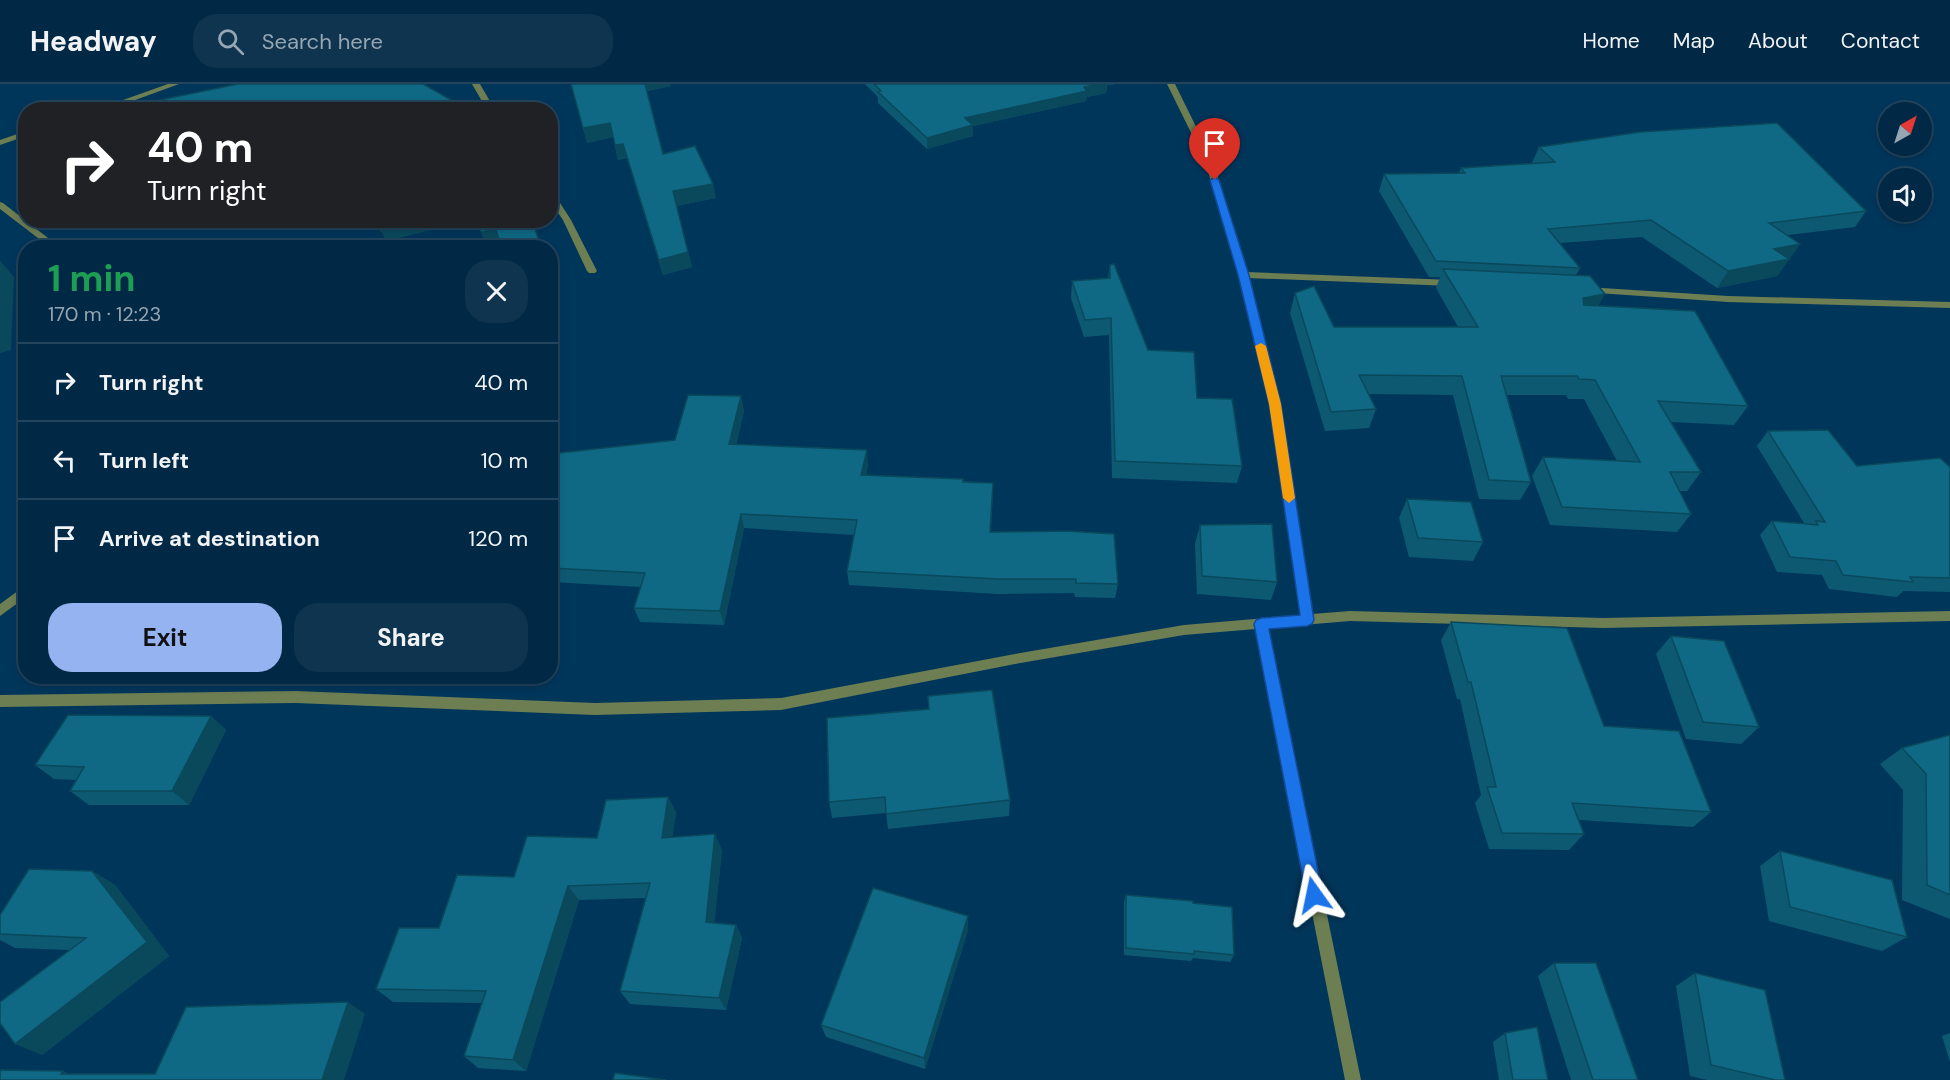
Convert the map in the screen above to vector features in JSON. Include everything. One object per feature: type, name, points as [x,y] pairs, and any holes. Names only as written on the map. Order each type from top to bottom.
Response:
[{"type":"street","points":[[122,102],[175,84]]},
{"type":"street","points":[[476,84],[486,102]]},
{"type":"street","points":[[1171,84],[1209,161],[1244,275],[1275,404],[1307,620]]},
{"type":"street","points":[[1,140],[18,135]]},
{"type":"street","points":[[0,205],[18,219]]},
{"type":"street","points":[[558,206],[592,271]]},
{"type":"street","points":[[30,228],[46,240]]},
{"type":"street","points":[[1244,275],[1468,284]]},
{"type":"street","points":[[1572,289],[1728,299],[1950,305]]},
{"type":"street","points":[[0,611],[18,596]]},
{"type":"street","points":[[0,701],[296,697],[595,709],[781,704],[1162,634],[1350,616],[1603,623],[1950,616]]},
{"type":"street","points":[[1261,624],[1353,1080]]},
{"type":"building","points":[[238,84],[423,84],[455,102],[162,102],[160,100]]},
{"type":"building","points":[[571,84],[645,84],[663,154],[695,146],[713,184],[673,191],[688,252],[659,260],[623,144],[615,145],[610,123],[583,128]]},
{"type":"building","points":[[874,84],[1099,84],[1084,87],[1087,91],[965,118],[973,125],[927,138],[878,92],[881,91]]},
{"type":"building","points":[[1777,123],[1866,211],[1769,223],[1800,244],[1774,249],[1789,259],[1728,271],[1651,220],[1548,229],[1580,268],[1436,261],[1384,174],[1465,173],[1461,168],[1555,162],[1539,147],[1640,132]]},
{"type":"building","points":[[479,228],[535,228],[539,240],[499,240],[496,229],[481,232]]},
{"type":"building","points":[[1114,264],[1148,350],[1194,352],[1197,398],[1232,399],[1242,466],[1115,461],[1111,318],[1085,320],[1072,281],[1110,278],[1110,265]]},
{"type":"building","points":[[1443,269],[1590,276],[1605,294],[1583,298],[1584,305],[1695,311],[1748,406],[1658,401],[1701,472],[1670,472],[1691,514],[1562,507],[1543,457],[1640,462],[1595,380],[1579,379],[1577,376],[1501,376],[1531,482],[1489,480],[1462,376],[1359,375],[1376,409],[1331,412],[1295,293],[1314,286],[1334,327],[1478,327]]},
{"type":"building","points":[[688,395],[741,396],[729,444],[867,450],[861,475],[963,479],[963,482],[993,483],[990,532],[1067,531],[1114,534],[1118,584],[1076,583],[1076,579],[998,579],[847,571],[857,520],[741,514],[720,611],[634,608],[645,573],[558,568],[558,453],[675,440]]},
{"type":"building","points":[[1828,430],[1857,466],[1940,458],[1950,467],[1950,578],[1910,577],[1913,582],[1843,575],[1836,561],[1790,557],[1772,521],[1818,525],[1816,521],[1825,522],[1768,431]]},
{"type":"building","points":[[1407,499],[1471,502],[1483,542],[1418,538]]},
{"type":"building","points":[[1272,524],[1277,582],[1202,576],[1200,525]]},
{"type":"building","points":[[1451,622],[1567,628],[1604,726],[1679,731],[1711,812],[1572,803],[1584,834],[1502,833],[1487,787],[1496,787],[1471,682],[1468,682]]},
{"type":"building","points":[[1671,636],[1724,641],[1759,727],[1703,722]]},
{"type":"building","points":[[992,690],[1010,800],[886,814],[885,797],[829,802],[827,718],[929,709],[928,696]]},
{"type":"building","points":[[68,715],[211,716],[172,791],[70,791],[84,767],[35,765]]},
{"type":"building","points":[[1950,735],[1950,895],[1927,885],[1926,774],[1902,748]]},
{"type":"building","points":[[668,797],[662,838],[715,834],[706,922],[736,925],[719,998],[620,991],[650,883],[568,886],[513,1060],[464,1056],[486,991],[376,989],[399,928],[439,928],[457,875],[514,877],[527,836],[597,838],[606,800]]},
{"type":"building","points":[[1780,851],[1892,880],[1907,937],[1790,907]]},
{"type":"building","points":[[29,869],[92,871],[147,942],[15,1044],[0,1023],[0,1002],[86,938],[0,934],[0,915]]},
{"type":"building","points":[[873,888],[968,916],[924,1058],[821,1025]]},
{"type":"building","points":[[1126,895],[1232,907],[1234,955],[1126,948]]},
{"type":"building","points":[[1554,963],[1596,963],[1638,1080],[1593,1080]]},
{"type":"building","points":[[1695,973],[1765,990],[1785,1080],[1775,1080],[1711,1065]]},
{"type":"building","points":[[348,1002],[322,1080],[0,1080],[0,1070],[63,1071],[61,1074],[155,1074],[186,1007]]},
{"type":"building","points":[[1537,1027],[1548,1080],[1513,1080],[1505,1033]]},
{"type":"building","points":[[615,1073],[666,1080],[613,1080]]},
{"type":"slow traffic","points":[[1261,346],[1275,404],[1289,498]]},
{"type":"route","points":[[1215,180],[1244,275],[1275,404],[1307,620],[1261,624],[1314,895]]}]
